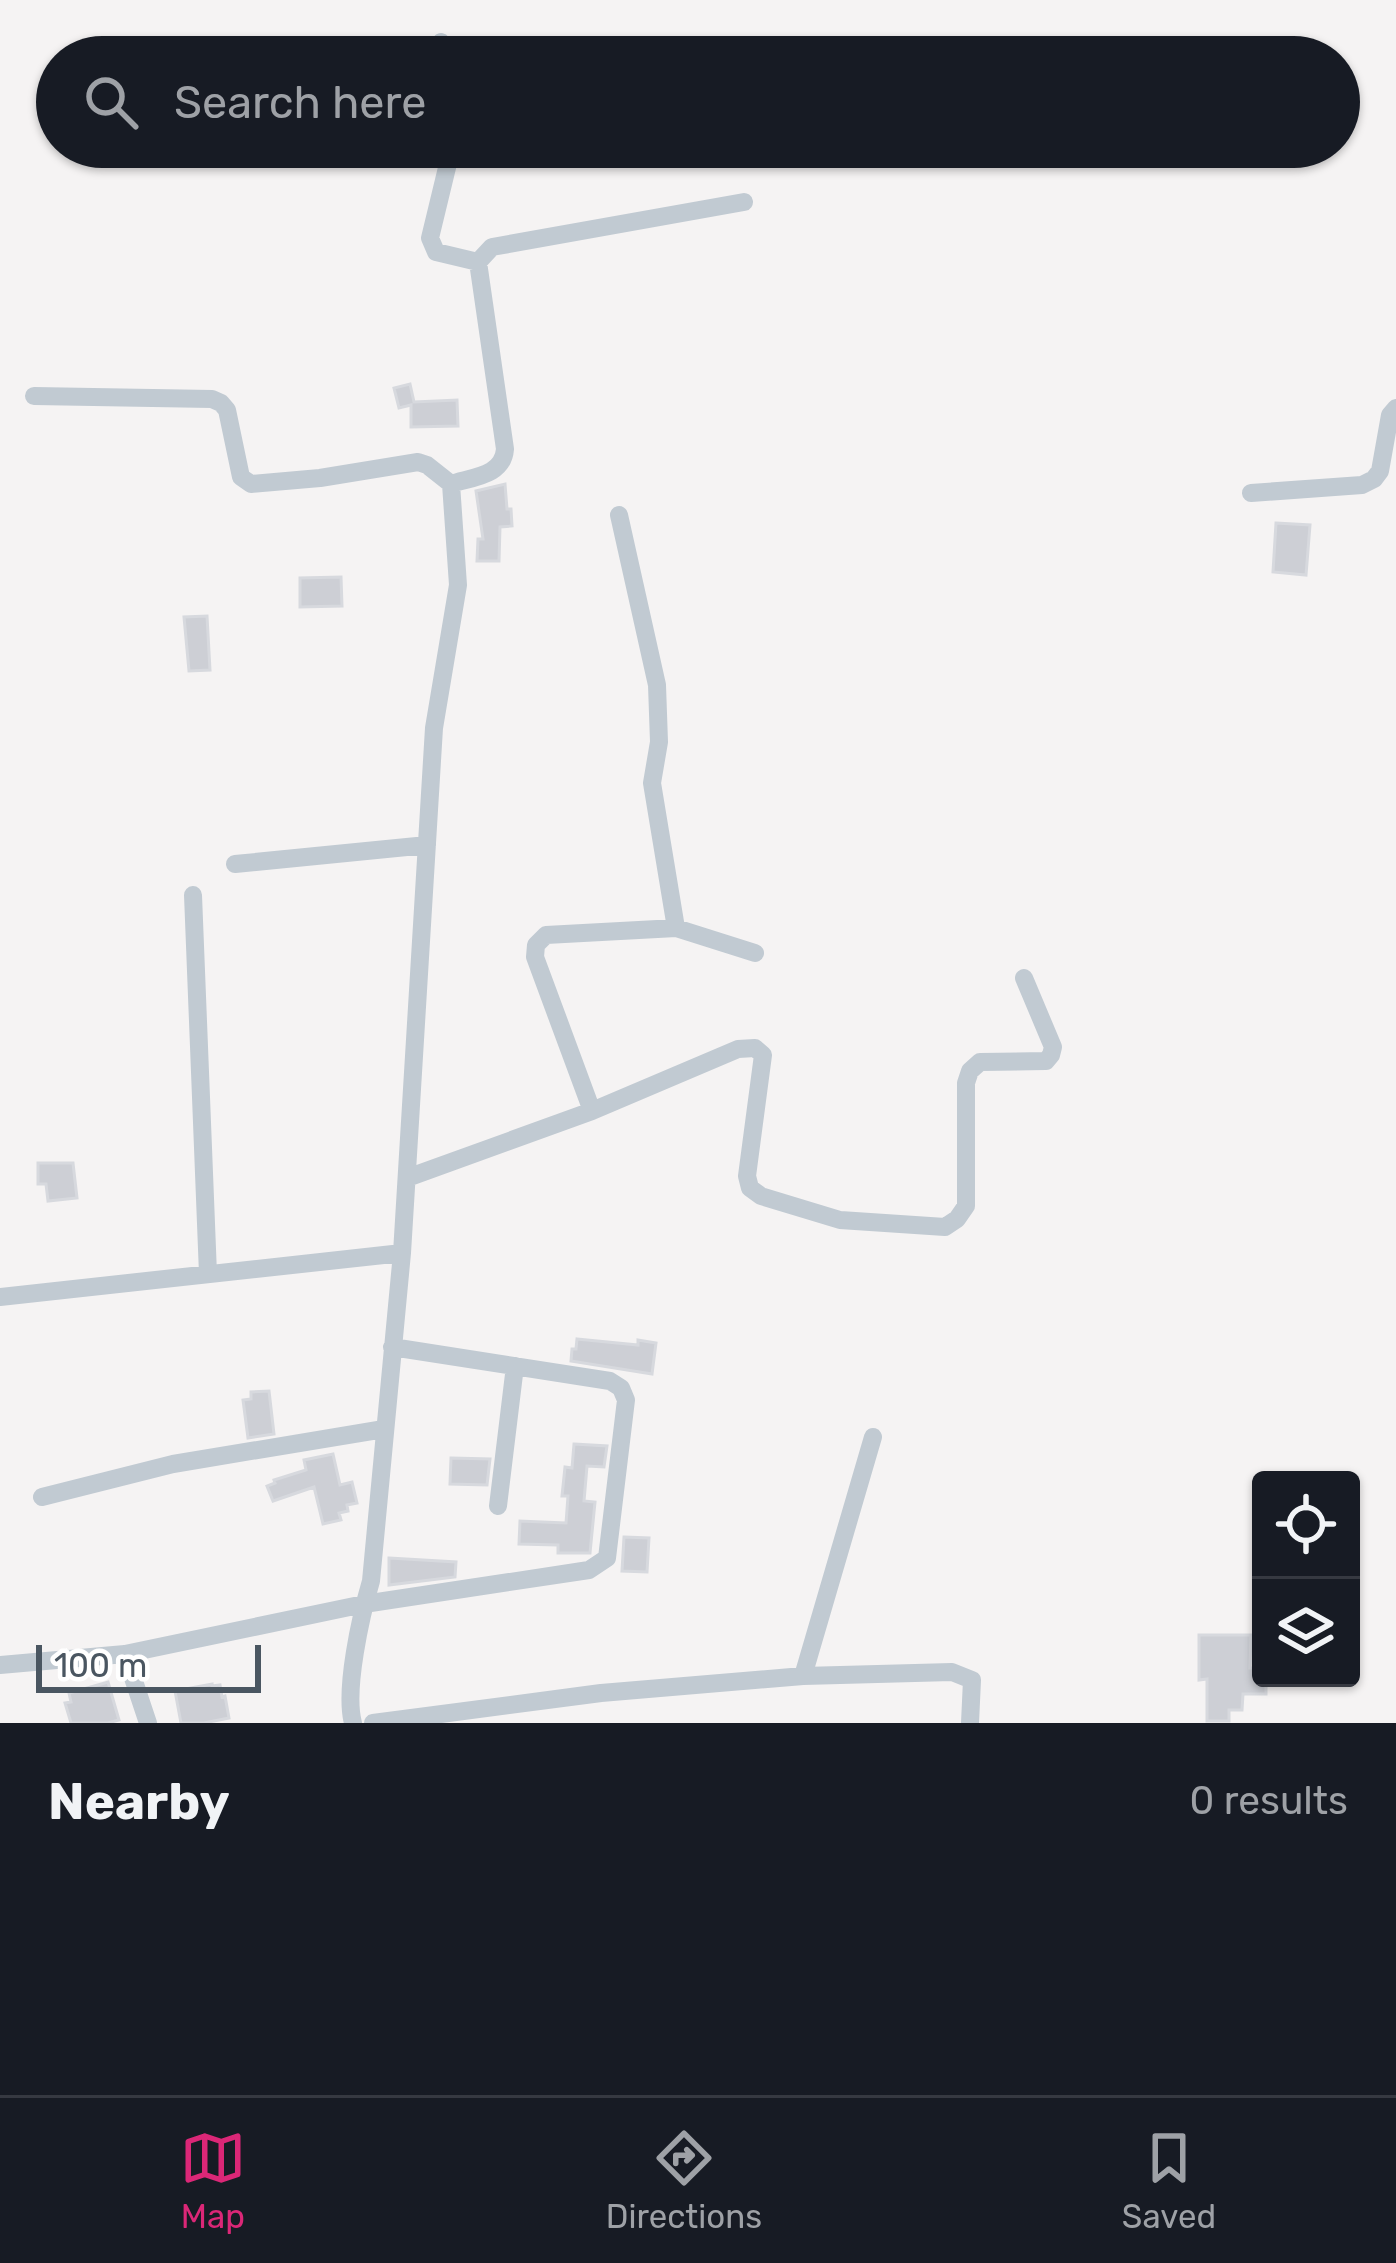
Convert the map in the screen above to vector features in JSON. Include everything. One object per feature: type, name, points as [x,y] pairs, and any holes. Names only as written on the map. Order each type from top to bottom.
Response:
[{"type":"street","points":[[447,168],[430,238],[436,252],[478,262]]},
{"type":"street","points":[[478,262],[492,247],[744,202]]},
{"type":"street","points":[[451,484],[498,468],[504,460],[478,262]]},
{"type":"street","points":[[34,396],[212,399],[227,410],[241,477],[247,483],[320,478],[418,462],[451,484],[458,585],[434,728],[402,1252],[370,1581],[348,1706],[353,1723]]},
{"type":"street","points":[[1251,493],[1362,485],[1374,478],[1380,471],[1390,416],[1396,408]]},
{"type":"street","points":[[619,515],[657,685],[659,742],[652,783],[676,928]]},
{"type":"street","points":[[235,864],[427,845]]},
{"type":"street","points":[[193,895],[208,1274]]},
{"type":"street","points":[[592,1111],[535,957],[536,945],[546,935],[676,928],[755,953]]},
{"type":"street","points":[[407,1178],[592,1111],[738,1049],[755,1048],[763,1055],[747,1176],[750,1187],[760,1196],[839,1220],[945,1227],[966,1206],[965,1083],[970,1071],[980,1062],[1046,1061],[1051,1055],[1053,1047],[1024,978]]},
{"type":"street","points":[[0,1297],[402,1252]]},
{"type":"street","points":[[0,1665],[125,1654],[364,1604],[590,1570],[607,1558],[626,1400],[621,1388],[610,1381],[392,1347]]},
{"type":"street","points":[[498,1506],[515,1366]]},
{"type":"street","points":[[42,1497],[173,1464],[384,1429]]},
{"type":"street","points":[[803,1676],[873,1437]]},
{"type":"street","points":[[125,1654],[148,1723]]},
{"type":"street","points":[[373,1723],[504,1714],[601,1693],[803,1676],[952,1672],[972,1680],[970,1723]]},
{"type":"building","points":[[410,384],[414,402],[457,400],[458,426],[411,427],[411,405],[399,408],[394,388]]},
{"type":"building","points":[[505,484],[512,526],[500,527],[499,561],[477,561],[478,539],[483,539],[476,491]]},
{"type":"building","points":[[1276,523],[1310,525],[1306,575],[1273,572]]},
{"type":"building","points":[[341,577],[342,606],[300,607],[300,578]]},
{"type":"building","points":[[207,616],[210,670],[189,671],[184,617]]},
{"type":"building","points":[[38,1163],[73,1163],[77,1198],[48,1201],[46,1184],[38,1184]]},
{"type":"building","points":[[577,1339],[656,1343],[652,1374],[571,1361]]},
{"type":"building","points":[[269,1391],[274,1434],[248,1438],[243,1400],[251,1399],[251,1392]]},
{"type":"building","points":[[574,1444],[607,1446],[604,1467],[587,1466],[584,1501],[595,1502],[590,1553],[558,1553],[558,1545],[519,1544],[520,1521],[566,1523],[568,1496],[562,1496]]},
{"type":"building","points":[[333,1454],[340,1485],[352,1482],[357,1503],[339,1513],[341,1520],[323,1524],[314,1487],[273,1501],[267,1486],[274,1480],[306,1470],[304,1460]]},
{"type":"building","points":[[451,1458],[490,1459],[487,1485],[450,1484]]},
{"type":"building","points":[[624,1537],[649,1538],[647,1572],[622,1571]]},
{"type":"building","points":[[389,1558],[456,1562],[455,1577],[389,1585]]},
{"type":"building","points":[[1199,1635],[1251,1635],[1252,1687],[1266,1687],[1266,1694],[1243,1694],[1242,1710],[1229,1710],[1229,1721],[1207,1721],[1207,1679],[1199,1680]]},
{"type":"building","points":[[108,1682],[119,1720],[71,1723],[65,1703],[71,1702],[69,1693]]},
{"type":"building","points":[[220,1685],[229,1718],[181,1723],[175,1691]]}]
